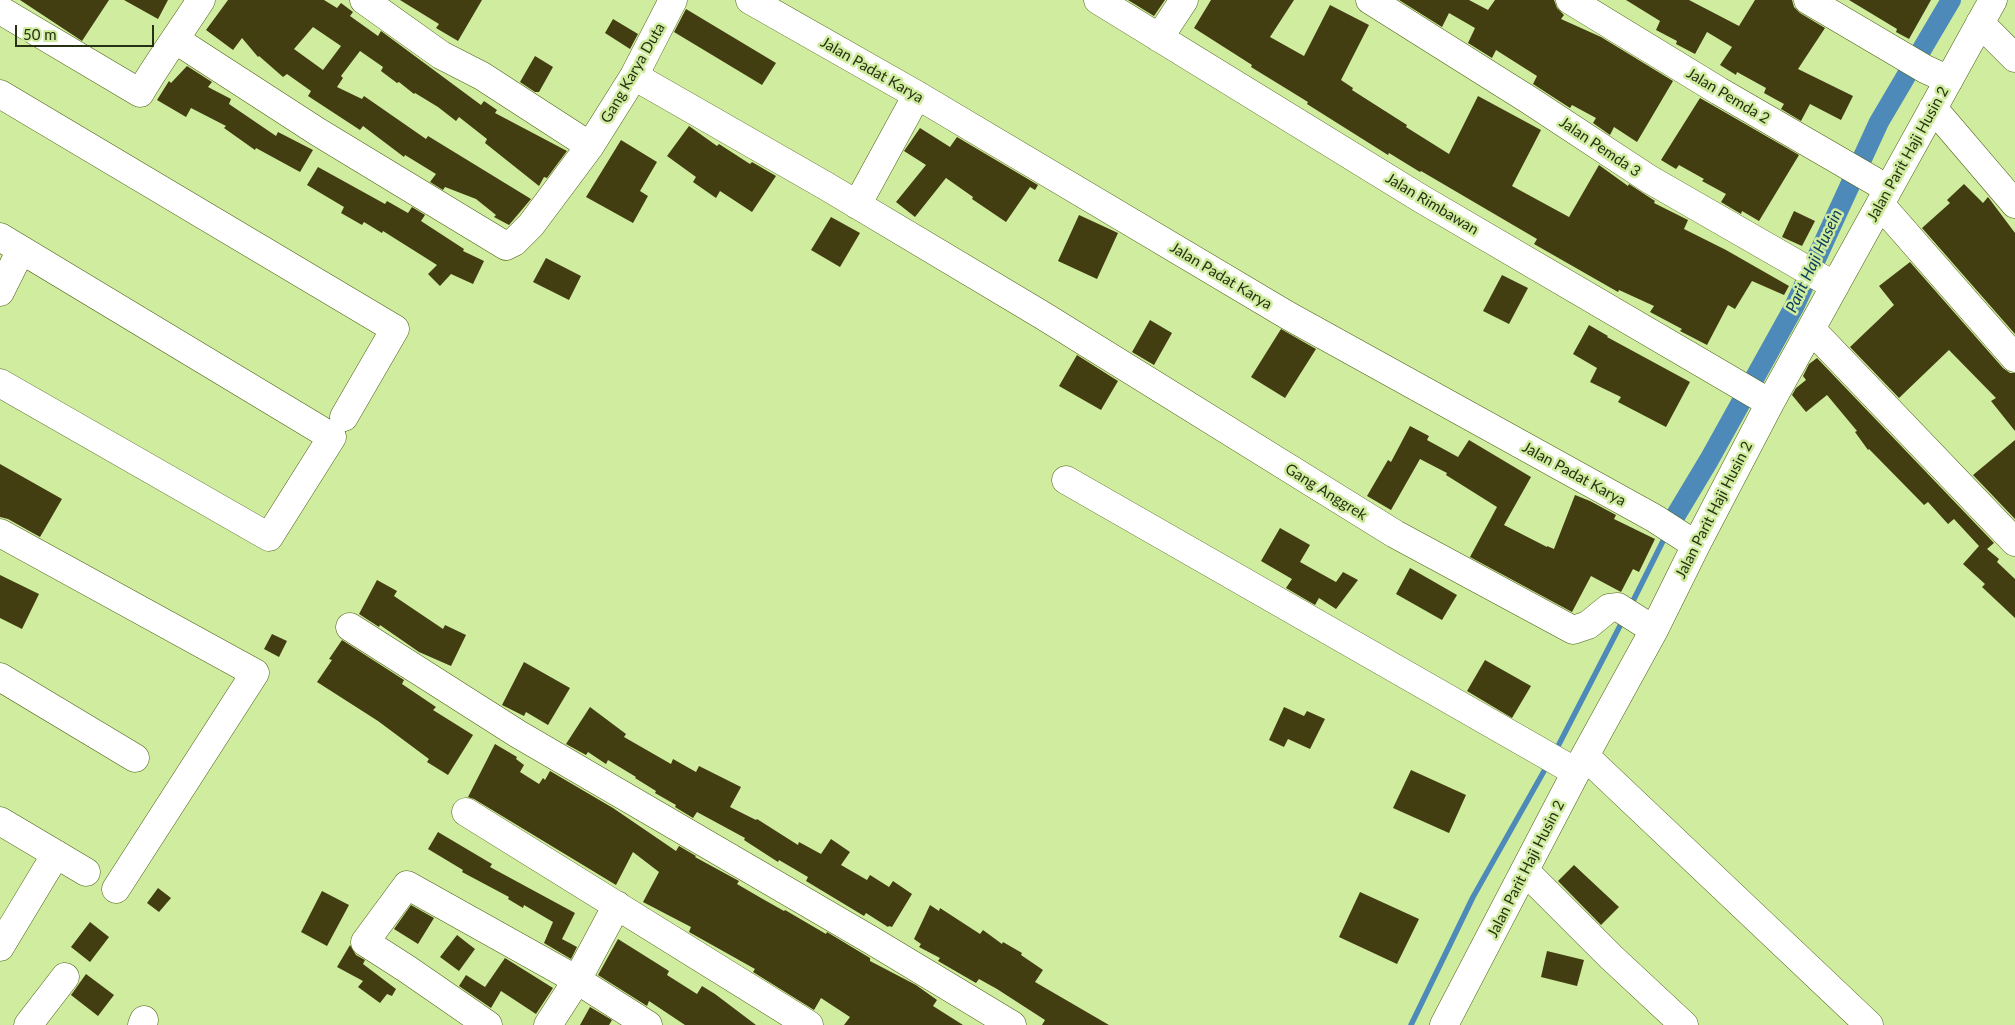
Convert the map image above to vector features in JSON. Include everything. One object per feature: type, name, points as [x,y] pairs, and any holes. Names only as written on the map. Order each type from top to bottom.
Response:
[{"type":"street","points":[[0,10],[140,93],[202,0]]},
{"type":"street","points":[[364,0],[441,54],[482,76],[590,146]]},
{"type":"street","name":"Gang Karya Duta","points":[[176,40],[318,132],[506,246],[514,242],[531,225],[590,146],[634,76],[673,0]]},
{"type":"street","name":"Jalan Padat Karya","points":[[750,0],[917,95],[1287,315],[1654,518],[1688,540]]},
{"type":"street","name":"Jalan Rimbawan","points":[[1098,0],[1420,198],[1770,403]]},
{"type":"street","points":[[1160,38],[1184,0]]},
{"type":"street","name":"Jalan Pemda 3","points":[[1370,0],[1529,100],[1648,179],[1824,280]]},
{"type":"street","name":"Jalan Pemda 2","points":[[1570,0],[1853,170],[1884,197],[2015,358]]},
{"type":"street","points":[[1808,0],[1927,69]]},
{"type":"street","points":[[1987,12],[2015,58]]},
{"type":"street","name":"Jalan Parit Haji Husin 2","points":[[1444,1025],[1525,871],[1574,764],[1649,627],[1688,540],[1770,403],[1811,328],[1824,280],[1884,197],[1933,108],[1927,69],[1987,12]]},
{"type":"street","points":[[634,76],[857,205],[917,95]]},
{"type":"street","points":[[0,94],[395,328],[344,417]]},
{"type":"street","points":[[1933,108],[2015,204]]},
{"type":"street","name":"Gang Anggrek","points":[[857,205],[1042,315],[1395,534],[1573,630],[1588,625],[1609,608],[1618,607],[1649,627]]},
{"type":"street","points":[[0,292],[11,243],[332,437],[269,537],[0,383]]},
{"type":"street","points":[[1811,328],[2015,542]]},
{"type":"street","points":[[1066,480],[1537,750],[1574,764],[1869,1025]]},
{"type":"street","points":[[0,533],[255,673],[116,889]]},
{"type":"street","points":[[350,627],[518,734],[1012,1025]]},
{"type":"street","points":[[0,677],[136,758]]},
{"type":"street","points":[[466,812],[617,905],[771,1016],[809,1025]]},
{"type":"street","points":[[0,821],[86,872]]},
{"type":"street","points":[[0,947],[56,854]]},
{"type":"street","points":[[1525,871],[1611,957],[1684,1025]]},
{"type":"street","points":[[488,1025],[365,942],[407,885],[577,980],[648,1025]]},
{"type":"street","points":[[548,1025],[577,980],[617,905]]},
{"type":"street","points":[[28,1025],[65,977]]},
{"type":"building","points":[[20,0],[109,0],[82,41]]},
{"type":"building","points":[[124,0],[168,0],[158,19]]},
{"type":"building","points":[[228,0],[324,0],[337,8],[341,3],[353,12],[350,16],[378,36],[381,31],[481,105],[484,101],[497,110],[495,113],[567,151],[547,178],[544,177],[539,186],[485,143],[487,139],[459,117],[456,121],[438,107],[414,94],[399,82],[397,83],[381,71],[383,67],[360,51],[341,76],[343,78],[337,87],[362,99],[364,96],[426,139],[428,136],[531,199],[509,225],[494,217],[496,215],[476,199],[445,187],[443,190],[430,182],[436,174],[405,155],[404,157],[363,126],[360,130],[308,96],[311,91],[287,74],[283,77],[258,57],[242,38],[233,50],[206,30]],"holes":[[[313,27],[341,46],[323,70],[294,49]]]},
{"type":"building","points":[[400,0],[482,0],[458,41],[436,28],[439,24]]},
{"type":"building","points":[[1128,0],[1165,0],[1154,16]]},
{"type":"building","points":[[1211,0],[1294,0],[1270,37],[1304,56],[1330,5],[1369,25],[1341,80],[1353,88],[1352,90],[1407,125],[1406,127],[1449,154],[1478,96],[1541,130],[1512,186],[1569,217],[1599,165],[1628,186],[1629,184],[1655,201],[1654,203],[1688,220],[1684,229],[1726,250],[1789,286],[1784,295],[1752,281],[1735,309],[1728,305],[1707,345],[1650,312],[1654,306],[1619,290],[1618,292],[1534,244],[1537,239],[1421,171],[1389,153],[1388,155],[1307,104],[1308,102],[1251,67],[1252,65],[1194,28]]},
{"type":"building","points":[[1399,0],[1469,0],[1488,10],[1495,0],[1554,0],[1557,8],[1564,15],[1561,19],[1601,37],[1673,81],[1637,142],[1614,127],[1610,135],[1593,123],[1596,118],[1572,105],[1570,108],[1533,84],[1537,76],[1496,50],[1492,58],[1468,43],[1475,28],[1449,13],[1442,27]]},
{"type":"building","points":[[1626,0],[1689,0],[1739,26],[1755,0],[1792,0],[1794,7],[1800,13],[1825,28],[1798,69],[1853,96],[1841,120],[1810,104],[1801,121],[1781,109],[1784,104],[1764,93],[1766,88],[1737,72],[1736,75],[1720,65],[1732,47],[1707,32],[1695,54],[1676,44],[1677,41],[1656,30],[1660,21]]},
{"type":"building","points":[[1849,0],[1931,0],[1909,39],[1896,32],[1897,29]]},
{"type":"building","points":[[686,9],[776,63],[762,85],[674,32]]},
{"type":"building","points":[[613,19],[638,34],[630,49],[605,33]]},
{"type":"building","points":[[535,56],[553,67],[539,92],[535,92],[520,82]]},
{"type":"building","points":[[187,66],[212,82],[208,87],[231,99],[229,104],[276,136],[278,132],[313,150],[300,172],[256,148],[255,150],[224,128],[226,126],[191,108],[186,117],[157,100],[169,81],[171,83]]},
{"type":"building","points":[[1700,98],[1799,155],[1759,221],[1742,211],[1741,214],[1721,202],[1726,194],[1702,181],[1704,179],[1679,165],[1676,169],[1661,160]]},
{"type":"building","points":[[689,126],[717,146],[719,144],[750,164],[752,162],[776,176],[752,212],[720,191],[716,198],[693,182],[696,177],[667,156]]},
{"type":"building","points":[[920,128],[950,147],[957,137],[1038,185],[1035,190],[1030,187],[1006,222],[972,199],[973,197],[946,178],[915,217],[896,202],[926,165],[904,151]]},
{"type":"building","points":[[621,140],[657,162],[640,191],[648,196],[633,223],[586,197]]},
{"type":"building","points":[[318,167],[385,204],[387,201],[408,213],[412,207],[425,215],[421,221],[464,249],[463,251],[484,261],[473,284],[451,274],[440,286],[428,274],[437,265],[383,231],[382,233],[364,222],[362,225],[341,213],[344,207],[307,185]]},
{"type":"building","points":[[1964,184],[1983,203],[1988,197],[2015,233],[2015,334],[1922,228],[1950,203],[1947,200]]},
{"type":"building","points":[[1794,211],[1815,221],[1802,246],[1782,237]]},
{"type":"building","points":[[1079,215],[1118,233],[1097,279],[1058,261]]},
{"type":"building","points":[[831,217],[860,233],[840,267],[811,250]]},
{"type":"building","points":[[546,258],[581,276],[569,300],[533,282]]},
{"type":"building","points":[[1910,262],[2003,368],[2010,373],[2015,373],[2015,431],[1991,401],[1996,398],[1949,350],[1899,398],[1850,347],[1894,305],[1879,286]]},
{"type":"building","points":[[1502,275],[1528,288],[1509,324],[1483,311]]},
{"type":"building","points":[[1150,320],[1172,333],[1154,365],[1132,352]]},
{"type":"building","points":[[1589,325],[1607,337],[1690,382],[1666,427],[1618,402],[1621,397],[1590,382],[1597,368],[1573,354]]},
{"type":"building","points":[[1281,329],[1316,349],[1285,398],[1251,377]]},
{"type":"building","points":[[1077,355],[1118,381],[1101,410],[1059,386]]},
{"type":"building","points":[[1817,358],[1994,543],[1987,549],[1999,559],[1997,562],[2015,579],[2015,618],[1982,587],[1985,584],[1963,564],[1979,546],[1954,519],[1948,524],[1928,502],[1924,505],[1868,450],[1855,432],[1857,431],[1827,395],[1806,412],[1792,395],[1796,388],[1806,380],[1803,376],[1809,364]]},
{"type":"building","points":[[1410,426],[1429,436],[1427,440],[1458,457],[1469,440],[1531,477],[1504,525],[1547,547],[1554,549],[1575,495],[1616,515],[1614,519],[1655,539],[1639,572],[1633,569],[1621,592],[1591,576],[1572,612],[1470,557],[1497,507],[1446,475],[1447,473],[1420,459],[1391,510],[1367,496],[1388,460],[1391,462]]},
{"type":"building","points":[[2015,440],[2015,519],[1973,475]]},
{"type":"building","points":[[0,464],[62,499],[40,537],[8,519],[0,517]]},
{"type":"building","points":[[1280,528],[1310,545],[1300,562],[1336,582],[1343,572],[1358,580],[1336,609],[1319,598],[1315,605],[1286,588],[1292,579],[1261,561]]},
{"type":"building","points":[[1410,568],[1457,595],[1442,620],[1396,594]]},
{"type":"building","points":[[0,575],[39,594],[22,629],[0,618]]},
{"type":"building","points":[[377,580],[397,591],[394,596],[443,629],[445,625],[466,635],[451,666],[419,652],[380,625],[379,627],[359,614]]},
{"type":"building","points":[[272,634],[287,641],[279,657],[264,649]]},
{"type":"building","points":[[342,640],[404,680],[402,684],[436,707],[433,710],[473,735],[448,775],[427,762],[429,759],[378,721],[317,682],[332,660],[329,659]]},
{"type":"building","points":[[1485,660],[1531,686],[1512,718],[1467,691]]},
{"type":"building","points":[[524,662],[570,688],[548,725],[526,712],[524,716],[502,705]]},
{"type":"building","points":[[590,707],[626,734],[624,737],[671,764],[673,759],[696,772],[699,766],[741,787],[730,807],[757,819],[798,845],[799,842],[821,854],[831,839],[850,852],[841,865],[867,880],[870,875],[889,887],[893,881],[912,894],[892,927],[888,927],[866,913],[864,916],[806,881],[808,877],[779,860],[778,862],[744,840],[745,838],[697,812],[693,818],[675,807],[676,805],[655,793],[656,791],[636,777],[608,760],[606,764],[588,752],[586,755],[566,744]]},
{"type":"building","points":[[1284,707],[1304,716],[1307,711],[1325,719],[1310,749],[1288,739],[1284,747],[1269,740]]},
{"type":"building","points":[[495,744],[517,757],[516,759],[524,765],[520,772],[539,784],[543,778],[545,780],[550,771],[613,808],[676,851],[679,846],[739,881],[737,884],[826,934],[827,932],[870,958],[870,961],[916,985],[937,1000],[933,1006],[963,1025],[844,1025],[850,1017],[821,998],[814,1010],[753,972],[755,969],[689,932],[691,927],[643,902],[659,872],[633,852],[616,885],[468,797]]},
{"type":"building","points":[[1411,770],[1466,795],[1449,833],[1393,808]]},
{"type":"building","points":[[438,832],[492,864],[490,867],[575,913],[562,939],[577,947],[571,959],[544,943],[553,922],[524,905],[523,908],[508,899],[509,897],[462,872],[463,870],[428,849]]},
{"type":"building","points":[[1574,865],[1619,907],[1601,925],[1558,881]]},
{"type":"building","points":[[158,888],[171,898],[159,912],[147,903]]},
{"type":"building","points":[[322,891],[349,905],[327,946],[301,932]]},
{"type":"building","points":[[1360,892],[1419,919],[1397,964],[1339,937]]},
{"type":"building","points":[[411,905],[434,918],[418,944],[394,929]]},
{"type":"building","points":[[930,905],[939,911],[940,908],[980,934],[983,930],[1002,944],[1003,942],[1022,953],[1021,955],[1043,970],[1035,982],[1109,1025],[1042,1025],[1045,1020],[997,989],[979,979],[976,983],[938,961],[940,958],[919,947],[921,944],[914,939]]},
{"type":"building","points":[[90,922],[109,937],[90,962],[71,947]]},
{"type":"building","points":[[457,935],[475,949],[459,971],[440,957]]},
{"type":"building","points":[[618,939],[669,971],[667,975],[697,994],[702,986],[756,1025],[685,1025],[649,1001],[647,1006],[598,975]]},
{"type":"building","points":[[350,945],[356,955],[365,960],[363,964],[396,989],[392,996],[387,994],[380,1003],[358,987],[363,981],[337,967]]},
{"type":"building","points":[[1547,951],[1584,960],[1577,986],[1541,977]]},
{"type":"building","points":[[505,958],[553,988],[536,1014],[501,991],[491,1008],[459,986],[466,975],[485,987]]},
{"type":"building","points":[[86,974],[114,995],[98,1016],[71,995]]},
{"type":"building","points":[[590,1007],[612,1020],[609,1025],[580,1025]]},
{"type":"waterway","name":"Parit Haji Husein","points":[[1673,520],[1709,460],[1794,307],[1879,122],[1951,0]]},
{"type":"waterway","points":[[1630,607],[1666,535]]},
{"type":"waterway","points":[[1555,752],[1623,620]]},
{"type":"waterway","points":[[1411,1025],[1473,897],[1548,764]]}]
